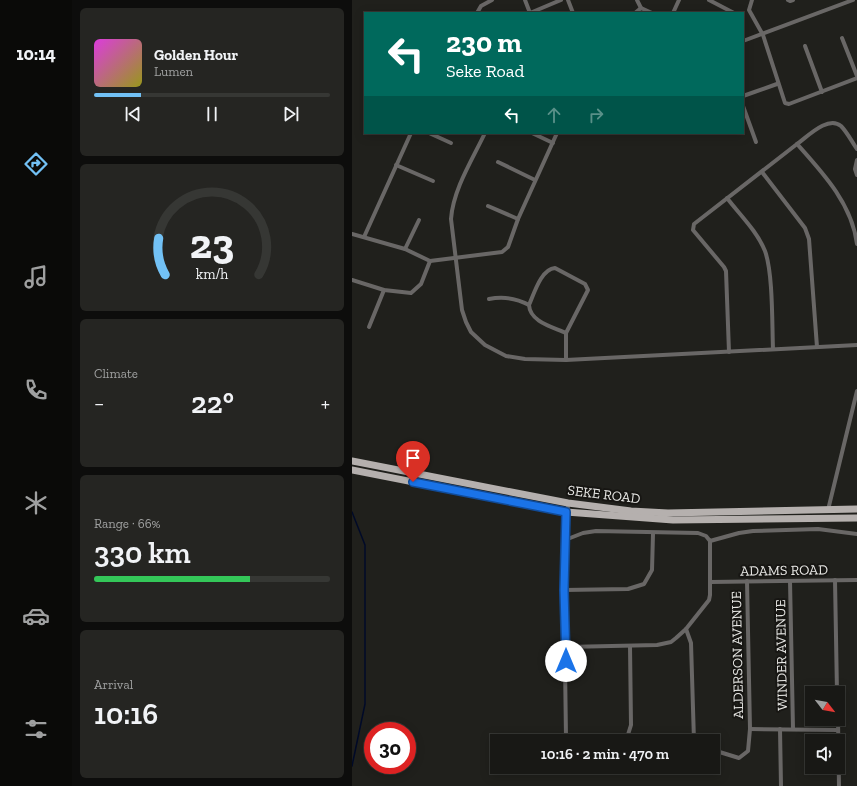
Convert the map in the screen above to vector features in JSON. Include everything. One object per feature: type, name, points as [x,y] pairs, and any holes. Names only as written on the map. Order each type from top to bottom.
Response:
[{"type":"main road","name":"SEKE ROAD","points":[[352,461],[568,503],[631,511],[668,513],[857,509]]},
{"type":"main road","name":"SEKE ROAD","points":[[352,470],[566,512],[673,520],[857,518]]},
{"type":"street","points":[[478,12],[481,6],[492,0]]},
{"type":"street","points":[[525,0],[530,12]]},
{"type":"street","points":[[532,12],[561,0]]},
{"type":"street","points":[[568,0],[573,12]]},
{"type":"street","points":[[637,0],[641,8],[650,12]]},
{"type":"street","points":[[673,12],[679,0]]},
{"type":"street","points":[[709,0],[732,12]]},
{"type":"street","points":[[744,12],[748,10],[752,0]]},
{"type":"street","points":[[788,0],[793,0]]},
{"type":"street","points":[[744,42],[853,0]]},
{"type":"street","points":[[636,12],[641,8]]},
{"type":"street","points":[[748,10],[762,35],[777,84],[783,100],[787,104],[822,92],[857,77],[842,38]]},
{"type":"street","points":[[805,46],[822,92]]},
{"type":"street","points":[[744,96],[777,84]]},
{"type":"street","points":[[744,109],[756,142]]},
{"type":"street","points":[[729,352],[726,271],[693,227],[727,198],[797,144],[826,124],[832,122],[841,126],[857,149]]},
{"type":"street","points":[[364,237],[411,134]]},
{"type":"street","points":[[431,134],[451,143]]},
{"type":"street","points":[[485,134],[453,205],[451,219],[462,310],[472,332],[485,345],[494,351],[514,358],[566,360],[857,345]]},
{"type":"street","points":[[534,134],[552,143]]},
{"type":"street","points":[[352,234],[405,249],[430,261],[497,253],[505,250],[508,247],[518,219],[556,134]]},
{"type":"street","points":[[797,144],[841,199],[849,212],[857,244]]},
{"type":"street","points":[[857,160],[855,168],[857,175]]},
{"type":"street","points":[[498,162],[535,180]]},
{"type":"street","points":[[396,165],[433,182]]},
{"type":"street","points":[[762,172],[805,228],[809,238],[817,347]]},
{"type":"street","points":[[727,198],[759,239],[765,251],[769,270],[774,349]]},
{"type":"street","points":[[488,206],[518,219]]},
{"type":"street","points":[[405,249],[419,220]]},
{"type":"street","points":[[352,280],[384,290],[410,293],[421,284],[430,261]]},
{"type":"street","points":[[566,333],[536,319],[532,315],[529,305],[545,273],[551,268],[555,268],[585,284],[588,290],[566,333],[566,360]]},
{"type":"street","points":[[369,328],[384,290]]},
{"type":"street","points":[[489,299],[501,296],[521,301],[529,305]]},
{"type":"street","points":[[828,510],[857,392]]},
{"type":"street","points":[[566,734],[566,647],[564,590],[566,512],[568,503]]},
{"type":"street","points":[[710,541],[739,533],[753,531],[818,530],[857,534]]},
{"type":"street","points":[[565,540],[589,531],[653,534],[703,534],[710,541],[709,600],[686,628],[671,642],[665,644],[630,646],[566,647]]},
{"type":"street","points":[[564,590],[628,589],[644,584],[652,570],[653,534]]},
{"type":"street","points":[[835,580],[837,686]]},
{"type":"street","name":"ADAMS ROAD","points":[[710,582],[857,580]]},
{"type":"street","name":"ALDERSON AVENUE","points":[[720,752],[739,758],[748,751],[750,730],[747,581]]},
{"type":"street","name":"WINDER AVENUE","points":[[790,581],[793,729]]},
{"type":"street","points":[[686,628],[691,643],[694,734]]},
{"type":"street","points":[[628,734],[631,725],[630,646]]},
{"type":"street","points":[[838,726],[839,786]]},
{"type":"street","points":[[780,729],[780,786]]},
{"type":"street","points":[[750,730],[838,730]]},
{"type":"waterway","points":[[352,512],[365,545],[365,704],[352,766]]},
{"type":"route","points":[[413,482],[566,512],[564,590],[566,661]]}]
